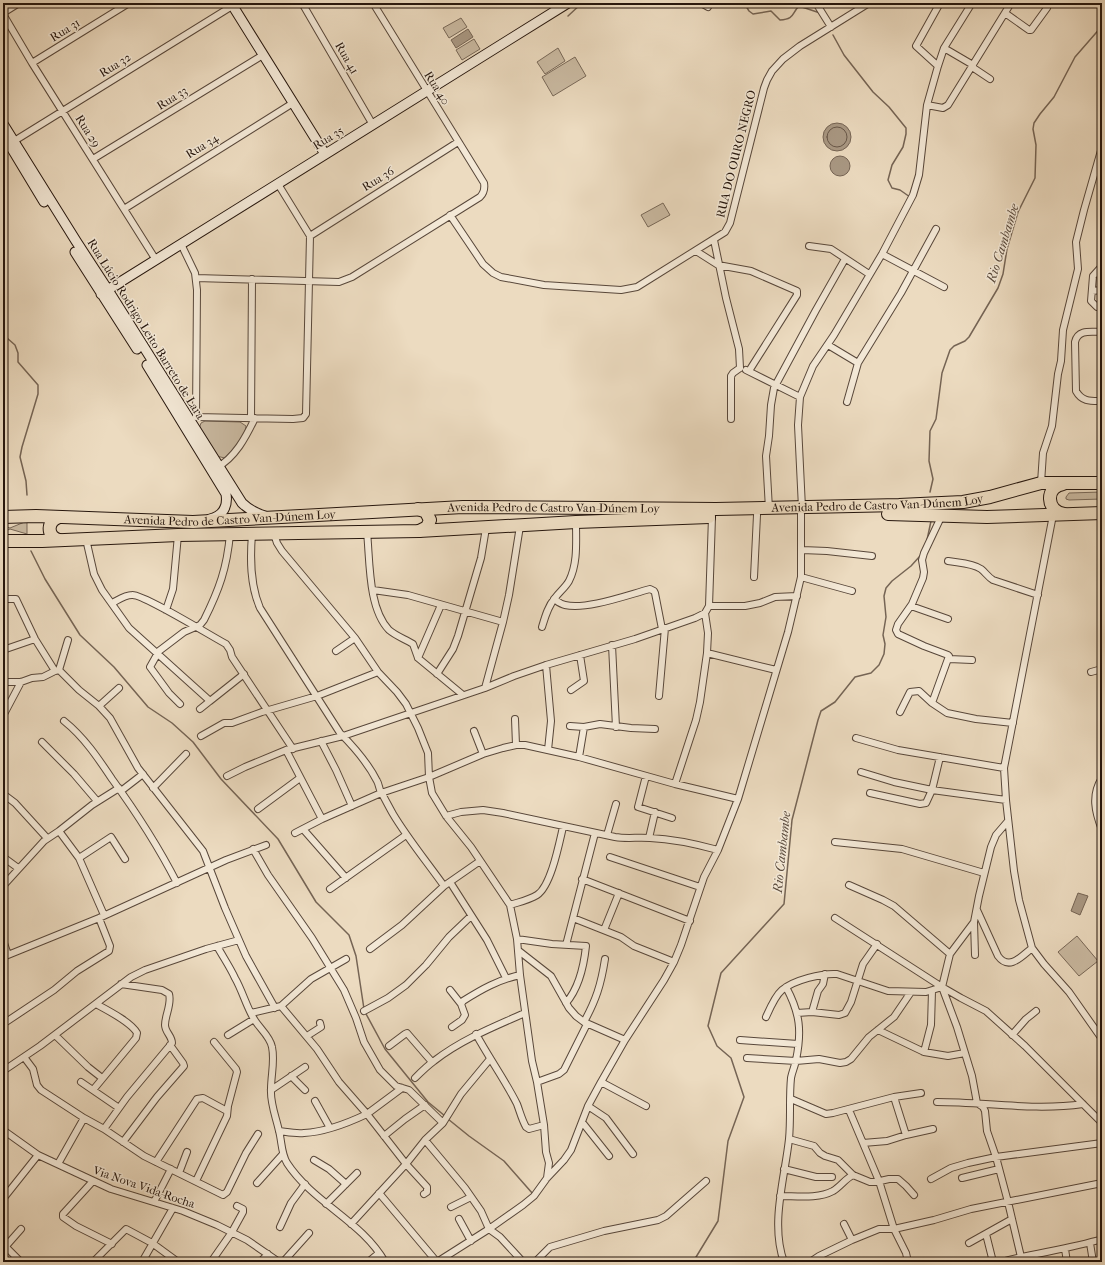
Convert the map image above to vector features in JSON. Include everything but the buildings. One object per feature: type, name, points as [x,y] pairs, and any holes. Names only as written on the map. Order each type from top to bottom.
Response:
[{"type":"highway","name":"Avenida Pedro de Castro Van-Dúnem Loy","points":[[939,511],[963,502],[990,497],[1041,483],[1102,483]]},
{"type":"highway","points":[[1065,484],[1060,484],[1054,488],[1050,494],[1050,499],[1055,510],[1066,514]]},
{"type":"highway","name":"Avenida Pedro de Castro Van-Dúnem Loy","points":[[3,518],[36,516],[199,521],[290,518],[463,507],[768,509],[801,511],[900,510],[939,511],[988,517],[1102,513]]},
{"type":"highway","points":[[463,507],[455,511],[453,520],[458,527],[465,529]]},
{"type":"highway","points":[[418,509],[426,512],[430,518],[427,527],[419,531]]},
{"type":"highway","name":"Avenida Pedro de Castro Van-Dúnem Loy","points":[[3,541],[178,535],[419,531],[576,522],[757,515],[801,511]]},
{"type":"highway","points":[[59,517],[53,520],[49,527],[53,538],[59,540]]},
{"type":"street","points":[[3,13],[19,3]]},
{"type":"street","name":"Rua 31","points":[[32,63],[129,3]]},
{"type":"street","name":"Rua 41","points":[[302,3],[373,125]]},
{"type":"street","name":"Rua 40","points":[[373,3],[484,183],[484,190],[480,197],[450,215]]},
{"type":"street","name":"Rua 35","points":[[105,292],[568,3]]},
{"type":"street","points":[[701,3],[708,6]]},
{"type":"street","points":[[816,3],[831,27]]},
{"type":"street","name":"RUA DO OURO NEGRO","points":[[450,215],[479,258],[493,273],[501,277],[544,285],[621,290],[631,289],[641,285],[725,232],[730,222],[767,80],[776,66],[783,59],[869,3]]},
{"type":"street","points":[[938,66],[916,46],[940,3]]},
{"type":"street","points":[[379,1193],[441,1261],[489,1229],[534,1196],[571,1150],[588,1106],[601,1082],[625,1040],[674,962],[690,921],[700,887],[718,850],[738,799],[788,632],[797,596],[801,577],[802,550],[798,425],[800,397],[813,366],[828,345],[882,254],[913,195],[919,175],[926,105],[944,48],[972,3]]},
{"type":"street","points":[[926,105],[946,108],[1011,3]]},
{"type":"street","points":[[234,4],[263,55],[325,154]]},
{"type":"street","name":"Rua 32","points":[[12,143],[234,4]]},
{"type":"street","points":[[1005,13],[1031,30],[1047,8]]},
{"type":"street","name":"Rua 29","points":[[3,13],[32,63],[156,260]]},
{"type":"street","points":[[944,48],[973,66],[990,79]]},
{"type":"street","name":"Rua 33","points":[[93,159],[263,55]]},
{"type":"street","name":"Rua 34","points":[[124,208],[293,103]]},
{"type":"street","name":"Rua Lúcio Rodrigo Leito Barreto de Lara","points":[[3,124],[12,143],[76,242],[105,292],[190,421],[216,469],[227,500],[224,510],[212,519],[199,521]]},
{"type":"street","name":"Rua Lúcio Rodrigo Leito Barreto de Lara","points":[[3,135],[12,143]]},
{"type":"street","name":"Rua 36","points":[[310,236],[458,142]]},
{"type":"street","points":[[1041,483],[1043,453],[1052,426],[1061,361],[1063,330],[1078,270],[1076,242],[1102,147]]},
{"type":"street","points":[[181,244],[190,261],[196,278],[197,290],[190,421],[253,418],[301,418],[306,414],[310,236],[278,184]]},
{"type":"street","points":[[196,278],[336,283],[346,280],[450,215]]},
{"type":"street","points":[[847,402],[858,363],[914,270],[936,229]]},
{"type":"street","points":[[714,240],[718,265],[739,349],[740,368]]},
{"type":"street","points":[[809,246],[831,250],[869,274]]},
{"type":"street","points":[[696,251],[718,265],[746,269],[797,290],[797,295],[748,371]]},
{"type":"street","points":[[882,254],[944,287]]},
{"type":"street","points":[[768,509],[766,456],[771,405],[776,384],[845,259]]},
{"type":"street","points":[[1102,266],[1093,276],[1091,301],[1097,307],[1102,307]]},
{"type":"street","points":[[216,469],[226,463],[246,437],[253,418],[252,279]]},
{"type":"street","points":[[1092,291],[1102,290]]},
{"type":"street","points":[[1102,332],[1084,332],[1076,337],[1075,342],[1076,391],[1083,400],[1102,401]]},
{"type":"street","points":[[828,345],[858,363]]},
{"type":"street","points":[[740,368],[776,384],[800,397]]},
{"type":"street","points":[[731,419],[731,376],[740,368]]},
{"type":"street","name":"Rua Lúcio Rodrigo Leito Barreto de Lara","points":[[216,469],[242,503],[255,513],[290,518]]},
{"type":"street","points":[[939,511],[922,560],[924,572],[923,578],[911,606],[898,624],[896,630],[898,634],[948,655],[949,659]]},
{"type":"street","points":[[754,577],[757,515]]},
{"type":"street","points":[[1053,515],[1004,768],[1006,800],[1014,871],[1019,900],[1032,948],[1069,992],[1102,1039]]},
{"type":"street","points":[[227,776],[286,750],[343,736],[485,688],[546,664],[635,639],[695,618],[705,613],[709,606],[712,517]]},
{"type":"street","points":[[542,626],[547,610],[564,588],[573,572],[576,557],[576,522]]},
{"type":"street","points":[[485,688],[509,595],[520,526]]},
{"type":"street","points":[[437,674],[453,649],[466,612],[481,558],[486,528]]},
{"type":"street","points":[[367,532],[373,590],[378,610],[386,626],[393,633],[413,644],[418,658],[463,695]]},
{"type":"street","points":[[180,704],[169,693],[150,666],[157,653],[184,632],[196,628],[204,620],[220,585],[228,552],[230,534]]},
{"type":"street","points":[[252,534],[251,572],[256,600],[265,617],[343,736],[350,742],[378,781],[381,793],[384,795],[393,814],[406,835],[444,886]]},
{"type":"street","points":[[274,534],[282,551],[355,638],[378,672],[397,692],[411,712],[428,753],[428,777],[432,793],[446,816],[471,847],[510,905],[519,951],[520,975],[525,1013],[544,1125],[546,1152],[550,1163],[547,1178]]},
{"type":"street","points":[[166,610],[173,589],[174,565],[178,535]]},
{"type":"street","points":[[86,539],[94,574],[129,628],[210,701]]},
{"type":"street","points":[[802,550],[872,556]]},
{"type":"street","points":[[948,561],[976,566],[983,570],[988,577],[993,580],[1038,595]]},
{"type":"street","points":[[801,577],[852,591]]},
{"type":"street","points":[[554,599],[564,605],[578,606],[610,600],[650,589],[654,591],[663,628],[659,696]]},
{"type":"street","points":[[373,590],[408,595],[503,622]]},
{"type":"street","points":[[112,603],[132,595],[166,610],[226,644],[232,657],[293,749]]},
{"type":"street","points":[[709,606],[745,606],[760,603],[775,597],[797,596]]},
{"type":"street","points":[[3,599],[16,599],[35,639],[57,670],[99,706],[115,726],[132,759],[153,788],[200,846],[246,956],[278,1007],[321,1054],[339,1082],[367,1114],[406,1164],[427,1187],[427,1192],[424,1194]]},
{"type":"street","points":[[418,658],[441,605]]},
{"type":"street","points":[[911,606],[948,619]]},
{"type":"street","points":[[675,784],[696,720],[700,702],[707,653],[708,633],[705,613]]},
{"type":"street","points":[[336,651],[355,638]]},
{"type":"street","points":[[3,650],[35,639]]},
{"type":"street","points":[[3,682],[21,682],[32,678],[45,677],[57,670],[68,640]]},
{"type":"street","points":[[612,645],[616,727]]},
{"type":"street","points":[[707,653],[776,670]]},
{"type":"street","points":[[571,690],[584,681],[580,655]]},
{"type":"street","points":[[949,659],[972,660]]},
{"type":"street","points":[[932,703],[949,659]]},
{"type":"street","points":[[546,664],[552,721],[548,750]]},
{"type":"street","points":[[1091,672],[1102,669]]},
{"type":"street","points":[[201,736],[224,723],[232,724],[268,710],[317,696],[378,672]]},
{"type":"street","points":[[200,709],[244,674]]},
{"type":"street","points":[[3,716],[21,682]]},
{"type":"street","points":[[99,706],[119,688]]},
{"type":"street","points":[[900,712],[910,692],[919,691],[932,703],[947,713],[962,717],[1013,723]]},
{"type":"street","points":[[515,719],[516,745]]},
{"type":"street","points":[[64,721],[78,733],[120,789],[148,831],[177,882]]},
{"type":"street","points":[[570,726],[584,727],[597,724],[616,727],[655,729]]},
{"type":"street","points":[[579,757],[584,727]]},
{"type":"street","points":[[474,731],[484,754]]},
{"type":"street","points":[[856,738],[898,750],[1004,768]]},
{"type":"street","points":[[321,741],[352,806]]},
{"type":"street","points":[[42,742],[74,774],[97,801]]},
{"type":"street","points":[[295,833],[322,819],[381,793],[428,777],[484,754],[516,745],[579,757],[675,784],[738,799]]},
{"type":"street","points":[[286,750],[322,819]]},
{"type":"street","points":[[153,788],[186,754]]},
{"type":"street","points":[[870,793],[924,804],[928,801],[932,790],[940,757]]},
{"type":"street","points":[[861,772],[894,782],[932,790],[1006,800]]},
{"type":"street","points":[[3,886],[18,868],[48,838],[97,801],[120,789],[143,774]]},
{"type":"street","points":[[646,776],[638,807],[672,818]]},
{"type":"street","points":[[258,809],[300,778]]},
{"type":"street","points":[[1102,778],[1095,797],[1097,815],[1102,830]]},
{"type":"street","points":[[3,794],[19,807],[48,838]]},
{"type":"street","points":[[607,835],[616,804]]},
{"type":"street","points":[[446,816],[461,812],[482,810],[624,838],[649,838],[690,842],[718,850]]},
{"type":"street","points":[[649,838],[654,812]]},
{"type":"street","points":[[975,955],[974,922],[984,873],[996,835],[1008,821]]},
{"type":"street","points":[[510,905],[534,897],[543,890],[551,871],[563,827]]},
{"type":"street","points":[[303,829],[346,878]]},
{"type":"street","points":[[3,1024],[54,990],[77,971],[109,951],[110,946],[102,917],[79,858],[59,831]]},
{"type":"street","points":[[566,945],[595,833]]},
{"type":"street","points":[[330,889],[406,835]]},
{"type":"street","points":[[79,858],[111,837],[125,859]]},
{"type":"street","points":[[835,842],[902,849],[984,873]]},
{"type":"street","points":[[3,940],[6,956],[102,917],[177,882],[266,844]]},
{"type":"street","points":[[253,849],[284,899],[312,938],[329,968],[344,990],[364,1042],[386,1078],[396,1086],[409,1090],[443,1123]]},
{"type":"street","points":[[3,857],[18,868]]},
{"type":"street","points":[[610,857],[700,887]]},
{"type":"street","points":[[370,949],[402,926],[444,886],[480,861]]},
{"type":"street","points":[[582,879],[690,921]]},
{"type":"street","points":[[450,882],[487,940],[506,978]]},
{"type":"street","points":[[849,885],[894,906],[950,954]]},
{"type":"street","points":[[604,930],[620,893]]},
{"type":"street","points":[[977,910],[998,956],[1002,961],[1012,963],[1032,948]]},
{"type":"street","points":[[364,1011],[388,998],[406,985],[426,965],[449,937],[471,916]]},
{"type":"street","points":[[573,918],[621,937],[634,946],[674,962]]},
{"type":"street","points":[[835,918],[942,987],[986,1011],[1102,1123]]},
{"type":"street","points":[[974,922],[950,954],[942,987],[954,1017],[972,1076],[977,1103],[983,1107],[985,1111],[987,1131],[1000,1169],[1021,1257]]},
{"type":"street","points":[[517,939],[566,945],[584,945],[586,947],[576,989],[566,1003]]},
{"type":"street","points":[[3,1071],[24,1058],[131,977],[145,970],[206,948],[239,940]]},
{"type":"street","points":[[798,1013],[812,1012],[839,1015],[845,1013],[851,1002],[863,964],[877,944]]},
{"type":"street","points":[[217,946],[235,978],[252,1016],[272,1047],[273,1068],[271,1090],[273,1107],[283,1154],[287,1163],[305,1184],[326,1204],[372,1243],[385,1262]]},
{"type":"street","points":[[519,951],[551,976],[566,1003],[576,1016],[585,1023],[625,1040]]},
{"type":"street","points":[[228,1035],[252,1016],[278,1007],[310,979],[346,959]]},
{"type":"street","points":[[537,1082],[559,1074],[564,1070],[597,995],[601,983],[605,959]]},
{"type":"street","points":[[766,1017],[782,990],[786,987],[807,978],[825,974],[837,974],[888,992],[932,991],[942,987]]},
{"type":"street","points":[[812,1012],[818,991],[823,984],[825,974]]},
{"type":"street","points":[[461,1004],[463,1001],[484,988],[506,978],[520,975]]},
{"type":"street","points":[[104,1129],[170,1045],[172,1040],[165,1030],[170,999],[169,994],[162,990],[121,984]]},
{"type":"street","points":[[784,1262],[779,1245],[778,1229],[780,1196],[789,1139],[791,1077],[796,1061],[800,1027],[798,1013],[786,987]]},
{"type":"street","points":[[450,990],[461,1004],[465,1015],[462,1020],[452,1027]]},
{"type":"street","points":[[924,1052],[931,1025],[932,991]]},
{"type":"street","points":[[747,1058],[796,1061],[819,1060],[835,1063],[846,1062],[851,1059],[869,1037],[894,1017],[911,992]]},
{"type":"street","points":[[93,1090],[136,1038],[137,1033],[121,1019],[96,1004]]},
{"type":"street","points":[[1012,1035],[1026,1019],[1036,1011]]},
{"type":"street","points":[[415,1078],[432,1062],[456,1045],[476,1034],[525,1013]]},
{"type":"street","points":[[306,1036],[321,1027],[320,1023]]},
{"type":"street","points":[[878,1030],[924,1052],[948,1056],[965,1053]]},
{"type":"street","points":[[389,1046],[407,1033],[432,1062]]},
{"type":"street","points":[[476,1034],[516,1103],[526,1127],[529,1129],[544,1125]]},
{"type":"street","points":[[55,1035],[102,1078]]},
{"type":"street","points":[[740,1040],[798,1044]]},
{"type":"street","points":[[196,1182],[227,1116],[236,1078],[236,1069],[214,1042]]},
{"type":"street","points":[[123,1142],[184,1066],[170,1045]]},
{"type":"street","points":[[24,1058],[33,1069],[39,1088],[144,1156],[224,1195],[227,1192],[246,1153],[258,1134]]},
{"type":"street","points":[[351,1224],[406,1164],[425,1140],[443,1123],[461,1094],[490,1060]]},
{"type":"street","points":[[271,1090],[305,1067]]},
{"type":"street","points":[[292,1076],[305,1090]]},
{"type":"street","points":[[81,1082],[119,1108]]},
{"type":"street","points":[[601,1082],[646,1106]]},
{"type":"street","points":[[279,1131],[303,1133],[352,1122],[367,1114],[402,1088]]},
{"type":"street","points":[[791,1099],[826,1114],[849,1110],[894,1097],[921,1093]]},
{"type":"street","points":[[894,1097],[906,1135]]},
{"type":"street","points":[[156,1162],[197,1099],[203,1098],[227,1111]]},
{"type":"street","points":[[315,1101],[330,1128]]},
{"type":"street","points":[[937,1102],[977,1103],[999,1106],[1044,1108],[1082,1104]]},
{"type":"street","points":[[384,1136],[405,1118],[425,1105]]},
{"type":"street","points":[[588,1106],[606,1118],[633,1154]]},
{"type":"street","points":[[849,1110],[879,1181],[894,1229],[906,1253],[908,1262]]},
{"type":"street","points":[[58,1164],[84,1118]]},
{"type":"street","points":[[582,1122],[608,1156]]},
{"type":"street","points":[[863,1143],[887,1141],[933,1129]]},
{"type":"street","name":"Via Nova Vida-Rocha","points":[[3,1130],[38,1155],[93,1181],[133,1196],[204,1219],[248,1240],[279,1262]]},
{"type":"street","points":[[789,1139],[814,1146],[825,1156],[838,1160],[853,1175],[870,1182],[898,1179],[914,1195]]},
{"type":"street","points":[[425,1140],[482,1211],[489,1229],[500,1237],[523,1262]]},
{"type":"street","points":[[931,1179],[951,1168],[996,1157],[1102,1143]]},
{"type":"street","points":[[178,1173],[188,1152]]},
{"type":"street","points":[[257,1183],[283,1154]]},
{"type":"street","points":[[3,1200],[38,1155]]},
{"type":"street","points":[[314,1160],[329,1169],[346,1184]]},
{"type":"street","points":[[154,1202],[171,1169]]},
{"type":"street","points":[[784,1169],[812,1176],[832,1177]]},
{"type":"street","points":[[962,1178],[1000,1169]]},
{"type":"street","points":[[326,1204],[357,1173]]},
{"type":"street","points":[[780,1196],[815,1196],[825,1194],[834,1190],[848,1177],[853,1175]]},
{"type":"street","points":[[93,1181],[63,1215],[65,1219],[76,1226],[112,1244]]},
{"type":"street","points":[[535,1262],[550,1247],[604,1231],[658,1220],[666,1216],[706,1181]]},
{"type":"street","points":[[810,1262],[852,1240],[879,1229],[894,1229],[934,1220],[971,1209],[1102,1183]]},
{"type":"street","points":[[280,1227],[291,1203],[305,1184]]},
{"type":"street","points":[[451,1207],[471,1197]]},
{"type":"street","points":[[211,1262],[232,1232],[243,1212],[243,1209],[237,1206]]},
{"type":"street","points":[[142,1262],[173,1208]]},
{"type":"street","points":[[458,1219],[471,1241]]},
{"type":"street","points":[[969,1243],[1012,1219]]},
{"type":"street","points":[[844,1224],[852,1240]]},
{"type":"street","points":[[21,1262],[4,1245],[22,1229]]},
{"type":"street","points":[[93,1262],[126,1229],[152,1243],[178,1262]]},
{"type":"street","points":[[283,1262],[309,1233]]},
{"type":"street","points":[[986,1234],[993,1262]]},
{"type":"street","points":[[1001,1262],[1065,1249],[1102,1239]]},
{"type":"street","points":[[1090,1242],[1093,1262]]},
{"type":"street","points":[[1065,1249],[1067,1262]]},
{"type":"street","points":[[368,1262],[379,1253]]},
{"type":"street","points":[[260,1262],[268,1254]]},
{"type":"shaded area","points":[[461,18],[467,27],[449,38],[443,28]]},
{"type":"shaded area","points":[[474,39],[480,49],[462,60],[456,50]]},
{"type":"shaded area","points":[[558,48],[565,61],[545,74],[537,62]]},
{"type":"shaded area","points":[[575,57],[586,76],[553,96],[542,77]]},
{"type":"shaded area","points":[[663,203],[670,215],[648,227],[641,215]]},
{"type":"shaded area","points":[[205,421],[240,422],[246,426],[242,439],[225,458],[216,456],[199,429],[201,423]]},
{"type":"shaded area","points":[[1102,492],[1102,499],[1066,499],[1069,493]]},
{"type":"shaded area","points":[[27,521],[27,534],[10,529],[3,532],[3,526],[10,528]]},
{"type":"shaded area","points":[[1077,936],[1098,961],[1079,976],[1058,952]]},
{"type":"water","points":[[468,29],[473,37],[456,48],[451,40]]},
{"type":"water","points":[[837,123],[847,127],[851,137],[847,147],[837,151],[827,147],[823,137],[827,127]]},
{"type":"water","points":[[840,156],[847,159],[850,166],[847,173],[840,176],[833,173],[830,166],[833,159]]},
{"type":"water","points":[[1078,893],[1088,896],[1080,915],[1071,911]]},
{"type":"waterway","points":[[568,16],[582,3]]},
{"type":"waterway","points":[[747,3],[746,6],[753,14],[771,11],[780,20],[788,19],[799,6],[820,13]]},
{"type":"waterway","name":"Rio Cambambe","points":[[930,492],[933,479],[929,461],[930,431],[936,419],[942,373],[950,350],[969,337],[998,288],[1003,274],[1007,249],[1018,212],[1035,178],[1036,145],[1033,129],[1034,123],[1054,97],[1075,57],[1102,26]]},
{"type":"waterway","points":[[833,35],[844,55],[873,92],[889,107],[906,128],[903,147],[892,165],[888,180],[892,188],[900,190],[910,197]]},
{"type":"waterway","points":[[3,275],[5,328],[7,338],[15,345],[18,353],[18,362],[38,385],[38,394],[20,457],[26,481],[27,495]]},
{"type":"waterway","name":"Rio Cambambe","points":[[927,540],[931,521]]},
{"type":"waterway","points":[[31,551],[45,579],[80,635],[114,667],[148,707],[172,723],[193,742],[221,779],[278,839],[316,902],[349,935],[356,956],[364,1009]]},
{"type":"waterway","name":"Rio Cambambe","points":[[693,1262],[718,1221],[728,1141],[744,1097],[731,1058],[717,1046],[708,1026],[721,973],[784,904],[792,820],[821,711],[835,702],[855,677],[871,673],[879,665],[884,654],[885,644],[883,635],[886,617],[884,596],[886,588],[920,556]]},
{"type":"waterway","points":[[365,1012],[385,1049],[428,1102],[445,1116]]},
{"type":"waterway","points":[[448,1119],[504,1161],[533,1194]]}]
